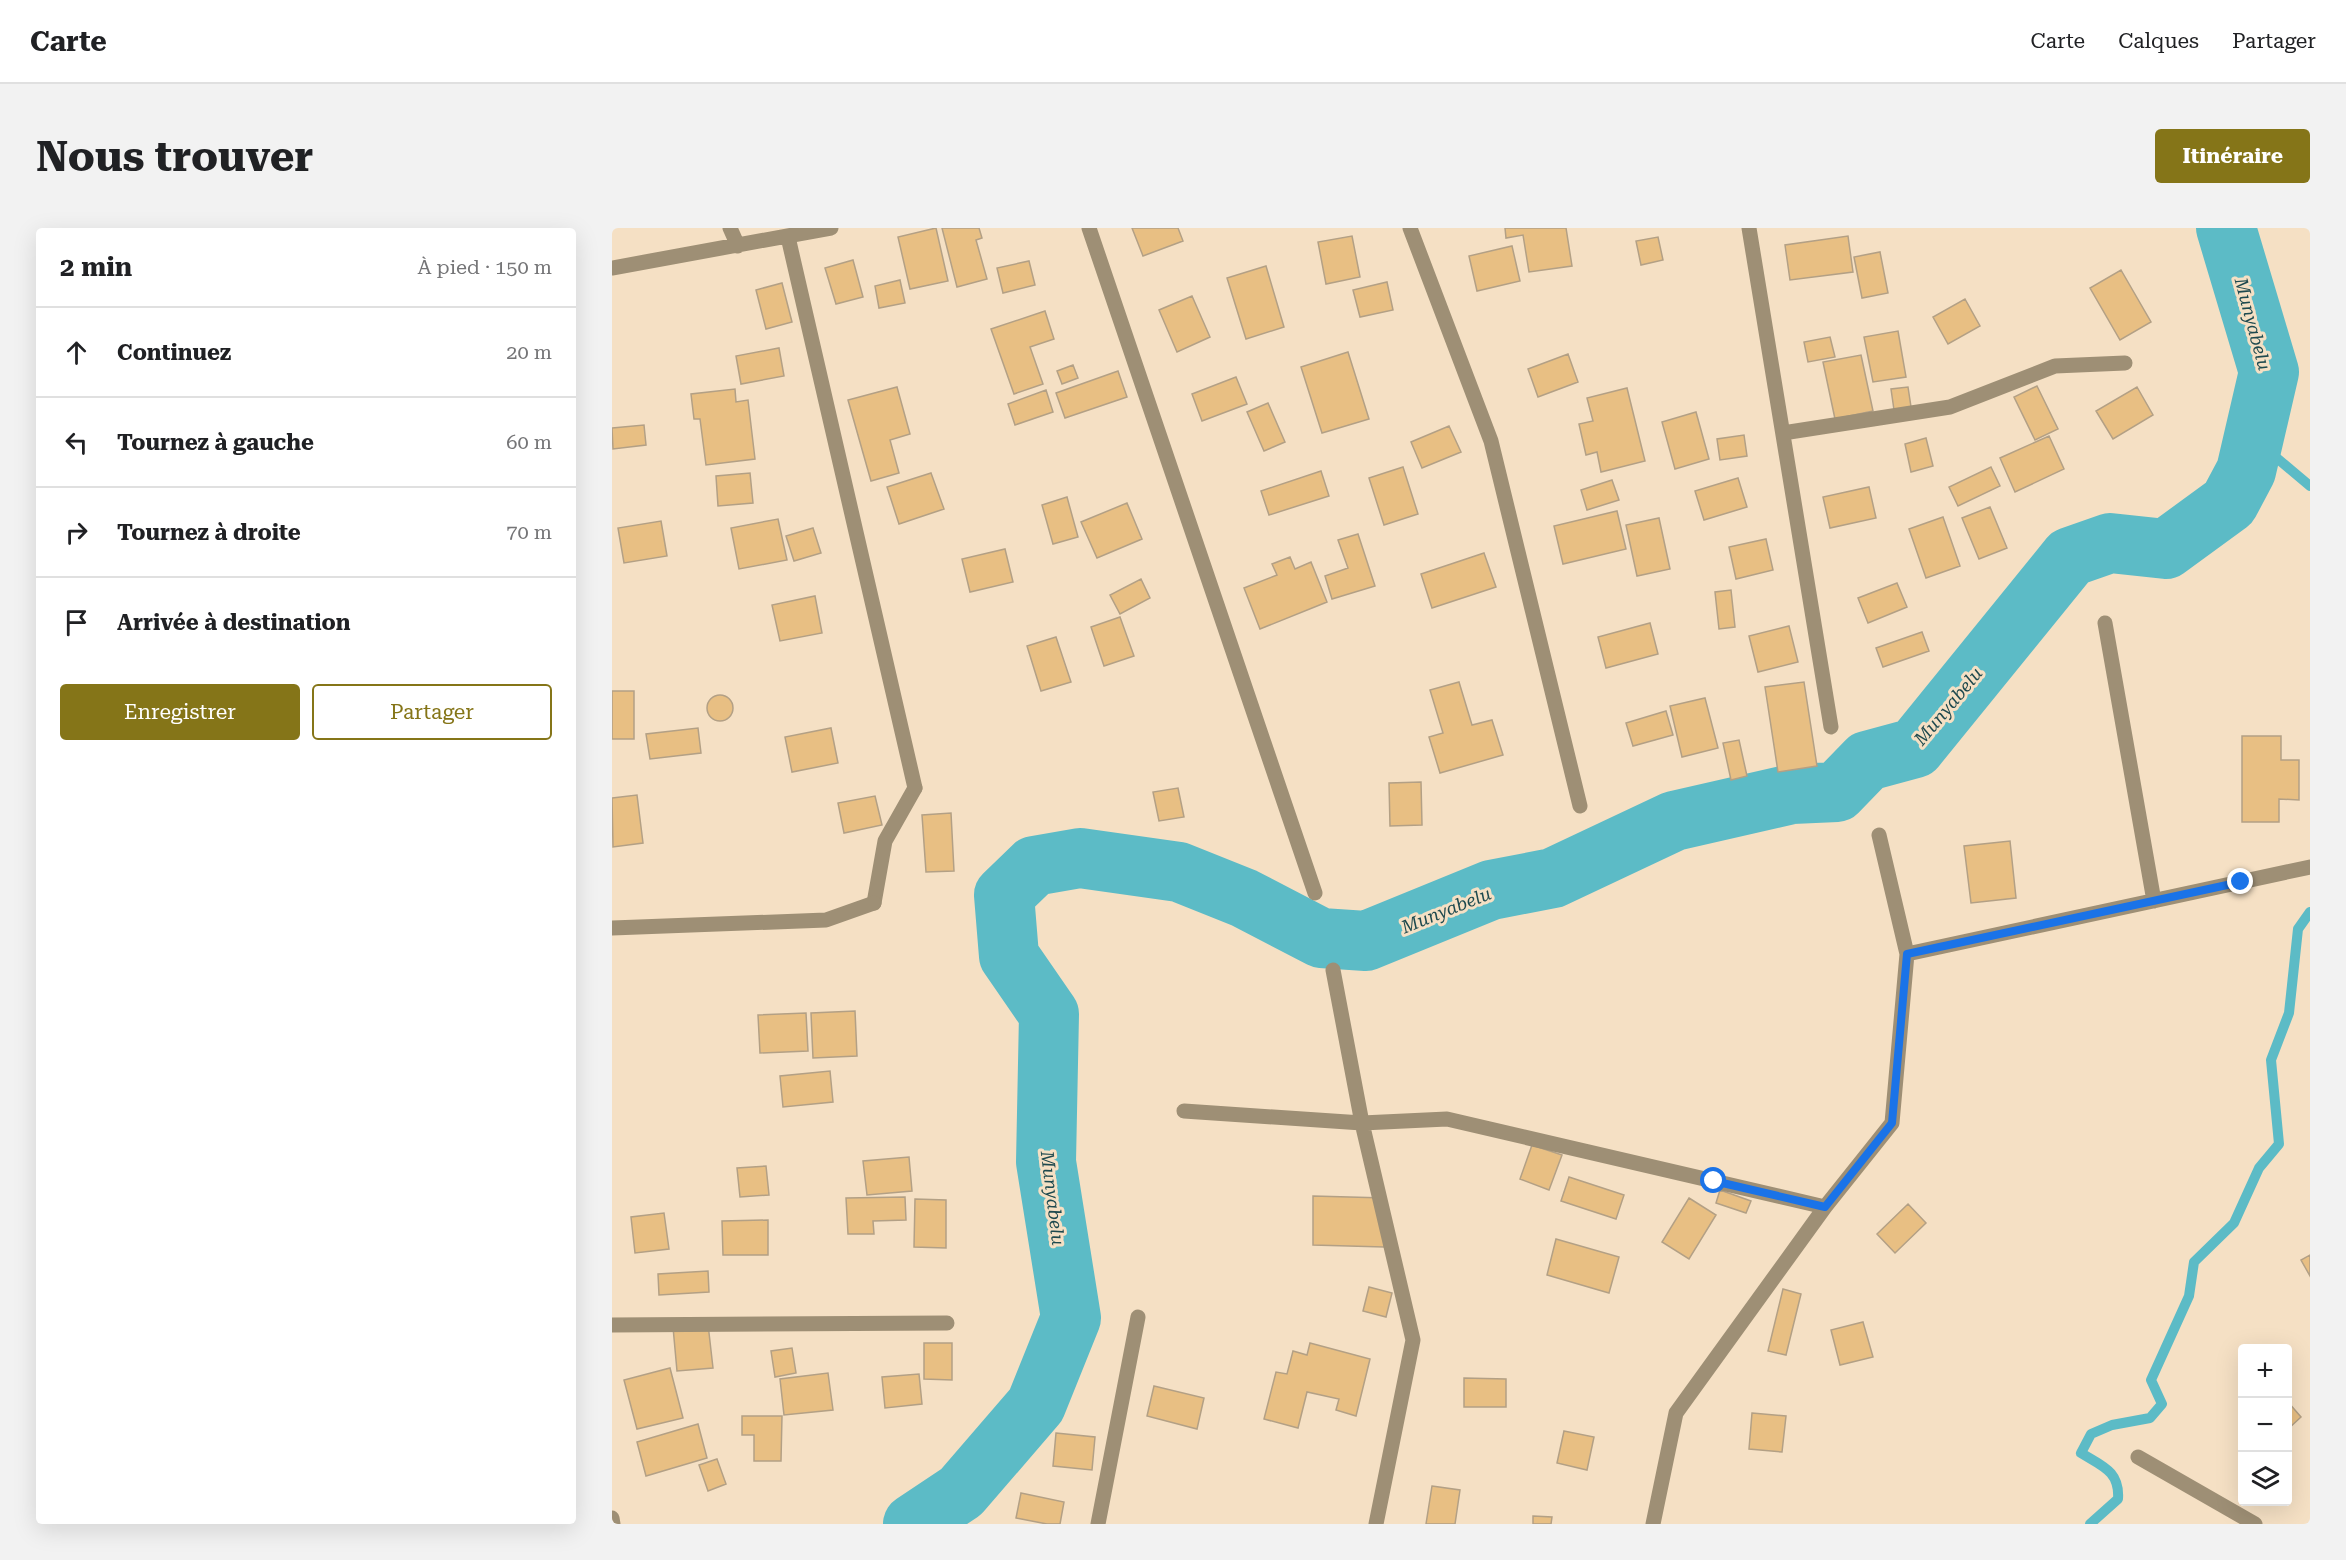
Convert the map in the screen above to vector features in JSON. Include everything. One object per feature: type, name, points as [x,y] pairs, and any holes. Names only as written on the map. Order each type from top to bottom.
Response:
[{"type":"street","points":[[730,228],[738,246]]},
{"type":"street","points":[[612,268],[831,228]]},
{"type":"street","points":[[1089,228],[1315,893]]},
{"type":"street","points":[[1410,228],[1491,441],[1580,806]]},
{"type":"street","points":[[1749,228],[1831,727]]},
{"type":"street","points":[[612,928],[826,920],[874,903],[885,841],[915,788],[788,237]]},
{"type":"street","points":[[1783,433],[1950,407],[2055,366],[2125,363]]},
{"type":"street","points":[[2105,622],[2154,901]]},
{"type":"street","points":[[1653,1524],[1676,1413],[1825,1207],[1892,1123],[1907,954],[1879,835]]},
{"type":"street","points":[[1907,954],[2310,867]]},
{"type":"street","points":[[1333,970],[1362,1123],[1413,1340],[1376,1524]]},
{"type":"street","points":[[1184,1111],[1362,1123],[1447,1119],[1825,1207]]},
{"type":"street","points":[[1098,1524],[1138,1317]]},
{"type":"street","points":[[612,1326],[947,1323]]},
{"type":"street","points":[[2138,1457],[2255,1524]]},
{"type":"street","points":[[612,1518],[613,1524]]},
{"type":"building","points":[[936,228],[948,281],[910,289],[898,237]]},
{"type":"building","points":[[942,228],[979,228],[982,238],[976,240],[987,279],[957,287]]},
{"type":"building","points":[[1132,228],[1178,228],[1183,241],[1143,256]]},
{"type":"building","points":[[1505,228],[1566,228],[1572,266],[1529,272],[1523,235],[1506,238]]},
{"type":"building","points":[[1352,236],[1360,277],[1326,284],[1318,242]]},
{"type":"building","points":[[1848,236],[1853,272],[1790,280],[1785,245]]},
{"type":"building","points":[[1658,237],[1663,260],[1641,265],[1636,241]]},
{"type":"building","points":[[1512,246],[1520,281],[1477,291],[1469,256]]},
{"type":"building","points":[[1880,252],[1888,293],[1862,298],[1854,257]]},
{"type":"building","points":[[853,260],[863,297],[836,304],[825,268]]},
{"type":"building","points":[[1029,261],[1035,285],[1003,293],[997,268]]},
{"type":"building","points":[[1266,266],[1284,327],[1246,339],[1227,278]]},
{"type":"building","points":[[2121,270],[2151,322],[2120,340],[2090,288]]},
{"type":"building","points":[[900,280],[905,303],[879,308],[875,286]]},
{"type":"building","points":[[1387,282],[1393,310],[1360,317],[1353,290]]},
{"type":"building","points":[[782,283],[792,322],[766,329],[756,290]]},
{"type":"building","points":[[1192,296],[1210,337],[1177,352],[1159,310]]},
{"type":"building","points":[[1965,299],[1980,326],[1948,344],[1933,317]]},
{"type":"building","points":[[1045,311],[1054,339],[1030,347],[1043,384],[1014,394],[991,329]]},
{"type":"building","points":[[1898,331],[1906,377],[1873,382],[1864,337]]},
{"type":"building","points":[[1830,337],[1835,357],[1808,362],[1804,342]]},
{"type":"building","points":[[779,348],[784,376],[741,384],[736,356]]},
{"type":"building","points":[[1348,352],[1369,419],[1322,433],[1301,367]]},
{"type":"building","points":[[1568,354],[1578,382],[1538,397],[1528,369]]},
{"type":"building","points":[[1861,355],[1873,411],[1835,419],[1823,362]]},
{"type":"building","points":[[1073,365],[1078,378],[1062,384],[1057,371]]},
{"type":"building","points":[[1118,371],[1127,397],[1065,418],[1056,393]]},
{"type":"building","points":[[1236,377],[1247,404],[1202,421],[1192,394]]},
{"type":"building","points":[[2037,386],[2058,429],[2035,440],[2014,397]]},
{"type":"building","points":[[897,387],[910,434],[890,440],[899,473],[871,481],[848,400]]},
{"type":"building","points":[[1908,387],[1911,407],[1894,410],[1891,389]]},
{"type":"building","points":[[2137,387],[2153,415],[2113,439],[2096,411]]},
{"type":"building","points":[[1627,388],[1645,461],[1601,472],[1597,452],[1586,455],[1579,424],[1593,421],[1587,398]]},
{"type":"building","points":[[735,389],[736,402],[748,400],[755,459],[706,465],[700,419],[694,419],[691,394]]},
{"type":"building","points":[[1046,390],[1053,412],[1015,425],[1008,404]]},
{"type":"building","points":[[1268,403],[1285,442],[1264,451],[1247,412]]},
{"type":"building","points":[[1696,412],[1709,459],[1675,469],[1662,422]]},
{"type":"building","points":[[644,425],[646,445],[613,449],[612,428]]},
{"type":"building","points":[[1449,426],[1461,452],[1422,468],[1411,442]]},
{"type":"building","points":[[1744,435],[1747,456],[1720,460],[1717,439]]},
{"type":"building","points":[[2049,436],[2064,469],[2015,492],[2000,458]]},
{"type":"building","points":[[1926,438],[1933,466],[1911,472],[1905,444]]},
{"type":"building","points":[[1403,467],[1418,514],[1384,525],[1369,478]]},
{"type":"building","points":[[1991,467],[2000,486],[1958,506],[1949,487]]},
{"type":"building","points":[[1321,471],[1329,496],[1269,515],[1261,491]]},
{"type":"building","points":[[750,473],[753,503],[718,506],[716,476]]},
{"type":"building","points":[[931,473],[944,509],[899,524],[887,487]]},
{"type":"building","points":[[1738,478],[1747,507],[1704,520],[1695,491]]},
{"type":"building","points":[[1612,480],[1619,500],[1587,510],[1581,490]]},
{"type":"building","points":[[1869,487],[1876,518],[1830,528],[1823,497]]},
{"type":"building","points":[[1067,497],[1078,537],[1053,544],[1042,505]]},
{"type":"building","points":[[1127,503],[1142,539],[1097,558],[1081,522]]},
{"type":"building","points":[[1990,507],[2007,548],[1979,559],[1962,518]]},
{"type":"building","points":[[1617,511],[1626,549],[1563,564],[1554,526]]},
{"type":"building","points":[[1943,517],[1960,566],[1926,578],[1909,529]]},
{"type":"building","points":[[1659,518],[1670,569],[1637,576],[1626,525]]},
{"type":"building","points":[[778,519],[787,560],[739,569],[731,528]]},
{"type":"building","points":[[661,521],[667,556],[624,563],[618,528]]},
{"type":"building","points":[[813,528],[821,553],[794,561],[786,536]]},
{"type":"building","points":[[1358,534],[1375,586],[1332,599],[1325,576],[1348,568],[1338,540]]},
{"type":"building","points":[[1766,539],[1773,570],[1736,579],[1729,547]]},
{"type":"building","points":[[1005,549],[1013,582],[970,592],[962,559]]},
{"type":"building","points":[[1484,553],[1496,587],[1432,608],[1421,574]]},
{"type":"building","points":[[1290,557],[1295,569],[1311,562],[1327,602],[1260,629],[1244,588],[1277,575],[1272,564]]},
{"type":"building","points":[[1141,579],[1150,598],[1120,614],[1110,595]]},
{"type":"building","points":[[1897,583],[1907,607],[1868,623],[1858,598]]},
{"type":"building","points":[[1731,590],[1735,627],[1719,629],[1715,592]]},
{"type":"building","points":[[815,596],[822,633],[780,641],[772,605]]},
{"type":"building","points":[[1120,617],[1134,656],[1104,666],[1091,627]]},
{"type":"building","points":[[1650,623],[1658,654],[1606,668],[1598,637]]},
{"type":"building","points":[[1789,626],[1798,662],[1758,672],[1749,636]]},
{"type":"building","points":[[1922,632],[1929,651],[1883,667],[1876,648]]},
{"type":"building","points":[[1056,637],[1071,682],[1041,691],[1027,646]]},
{"type":"building","points":[[1459,682],[1472,725],[1492,720],[1503,755],[1440,773],[1429,737],[1443,733],[1430,690]]},
{"type":"building","points":[[1804,682],[1817,766],[1778,772],[1765,687]]},
{"type":"building","points":[[612,691],[634,691],[634,739],[612,739]]},
{"type":"building","points":[[720,695],[729,699],[733,708],[729,717],[720,721],[711,717],[707,708],[711,699]]},
{"type":"building","points":[[1705,698],[1718,748],[1682,757],[1670,706]]},
{"type":"building","points":[[1666,711],[1673,735],[1633,746],[1626,723]]},
{"type":"building","points":[[698,728],[701,753],[650,759],[646,734]]},
{"type":"building","points":[[831,728],[838,763],[792,772],[785,737]]},
{"type":"building","points":[[2242,736],[2281,736],[2281,760],[2299,760],[2299,800],[2279,799],[2279,822],[2242,822]]},
{"type":"building","points":[[1739,740],[1747,776],[1731,780],[1723,743]]},
{"type":"building","points":[[1421,782],[1422,825],[1390,826],[1389,783]]},
{"type":"building","points":[[1178,788],[1184,817],[1159,821],[1153,792]]},
{"type":"building","points":[[637,795],[643,843],[613,847],[612,798]]},
{"type":"building","points":[[875,796],[882,825],[844,833],[838,803]]},
{"type":"building","points":[[951,813],[954,871],[926,872],[922,815]]},
{"type":"building","points":[[2010,841],[2016,898],[1971,903],[1964,846]]},
{"type":"building","points":[[855,1011],[857,1056],[813,1058],[811,1013]]},
{"type":"building","points":[[806,1013],[808,1051],[760,1053],[758,1015]]},
{"type":"building","points":[[830,1071],[833,1102],[783,1107],[780,1076]]},
{"type":"building","points":[[1532,1145],[1562,1155],[1549,1190],[1520,1179]]},
{"type":"building","points":[[909,1157],[912,1191],[867,1195],[863,1161]]},
{"type":"building","points":[[766,1166],[769,1195],[740,1197],[737,1168]]},
{"type":"building","points":[[1569,1177],[1624,1195],[1616,1219],[1561,1201]]},
{"type":"building","points":[[1720,1190],[1751,1201],[1746,1213],[1716,1203]]},
{"type":"building","points":[[1313,1196],[1385,1198],[1384,1247],[1313,1245]]},
{"type":"building","points":[[905,1197],[906,1220],[873,1221],[874,1234],[848,1234],[846,1198]]},
{"type":"building","points":[[1689,1198],[1716,1215],[1689,1259],[1662,1242]]},
{"type":"building","points":[[915,1199],[946,1200],[946,1248],[914,1247]]},
{"type":"building","points":[[1908,1204],[1926,1223],[1895,1253],[1877,1234]]},
{"type":"building","points":[[664,1213],[669,1249],[635,1253],[631,1217]]},
{"type":"building","points":[[768,1220],[768,1255],[723,1255],[722,1221]]},
{"type":"building","points":[[1556,1239],[1619,1257],[1609,1293],[1547,1275]]},
{"type":"building","points":[[2310,1255],[2310,1276],[2301,1260]]},
{"type":"building","points":[[708,1271],[709,1292],[659,1295],[658,1274]]},
{"type":"building","points":[[1369,1287],[1392,1293],[1386,1317],[1363,1311]]},
{"type":"building","points":[[1783,1289],[1801,1294],[1786,1355],[1768,1351]]},
{"type":"building","points":[[1863,1322],[1873,1357],[1840,1365],[1831,1330]]},
{"type":"building","points":[[708,1324],[713,1368],[677,1371],[673,1327]]},
{"type":"building","points":[[924,1343],[952,1343],[952,1380],[924,1379]]},
{"type":"building","points":[[1310,1343],[1370,1359],[1356,1416],[1336,1410],[1339,1399],[1307,1392],[1298,1428],[1264,1419],[1276,1372],[1287,1374],[1293,1351],[1307,1355]]},
{"type":"building","points":[[792,1348],[796,1373],[775,1377],[771,1351]]},
{"type":"building","points":[[670,1368],[683,1418],[637,1429],[624,1380]]},
{"type":"building","points":[[828,1373],[833,1410],[784,1415],[780,1379]]},
{"type":"building","points":[[919,1374],[922,1404],[885,1408],[882,1377]]},
{"type":"building","points":[[1464,1378],[1506,1379],[1506,1407],[1464,1407]]},
{"type":"building","points":[[1154,1386],[1204,1398],[1197,1429],[1147,1416]]},
{"type":"building","points":[[2292,1407],[2301,1417],[2292,1425]]},
{"type":"building","points":[[1752,1413],[1786,1416],[1782,1452],[1749,1449]]},
{"type":"building","points":[[742,1416],[782,1416],[781,1461],[754,1461],[754,1435],[742,1435]]},
{"type":"building","points":[[698,1424],[707,1458],[646,1476],[637,1442]]},
{"type":"building","points":[[1564,1431],[1594,1437],[1587,1470],[1557,1463]]},
{"type":"building","points":[[1056,1433],[1095,1437],[1092,1470],[1053,1466]]},
{"type":"building","points":[[717,1459],[726,1484],[708,1491],[699,1465]]},
{"type":"building","points":[[1432,1486],[1460,1490],[1455,1524],[1426,1524]]},
{"type":"building","points":[[1021,1493],[1064,1502],[1060,1524],[1016,1518]]},
{"type":"building","points":[[1533,1516],[1552,1517],[1551,1524],[1533,1524]]},
{"type":"waterway","name":"Munyabelu","points":[[913,1524],[961,1492],[1036,1405],[1071,1318],[1046,1162],[1049,1014],[1009,956],[1004,895],[1034,866],[1080,858],[1179,872],[1244,898],[1321,938],[1366,941],[1491,890],[1553,878],[1674,821],[1792,794],[1837,792],[1867,761],[1915,748],[2070,557],[2110,543],[2166,549],[2229,503],[2246,471],[2269,372],[2226,228]]},
{"type":"waterway","points":[[2253,438],[2310,486]]},
{"type":"waterway","points":[[2090,1524],[2118,1499],[2118,1490],[2108,1470],[2081,1453],[2091,1434],[2112,1425],[2150,1418],[2162,1404],[2151,1380],[2189,1296],[2194,1262],[2234,1223],[2259,1168],[2279,1144],[2271,1060],[2289,1013],[2298,929],[2310,912]]},
{"type":"route","points":[[1714,1181],[1825,1207],[1892,1123],[1907,954],[2241,882]]}]
